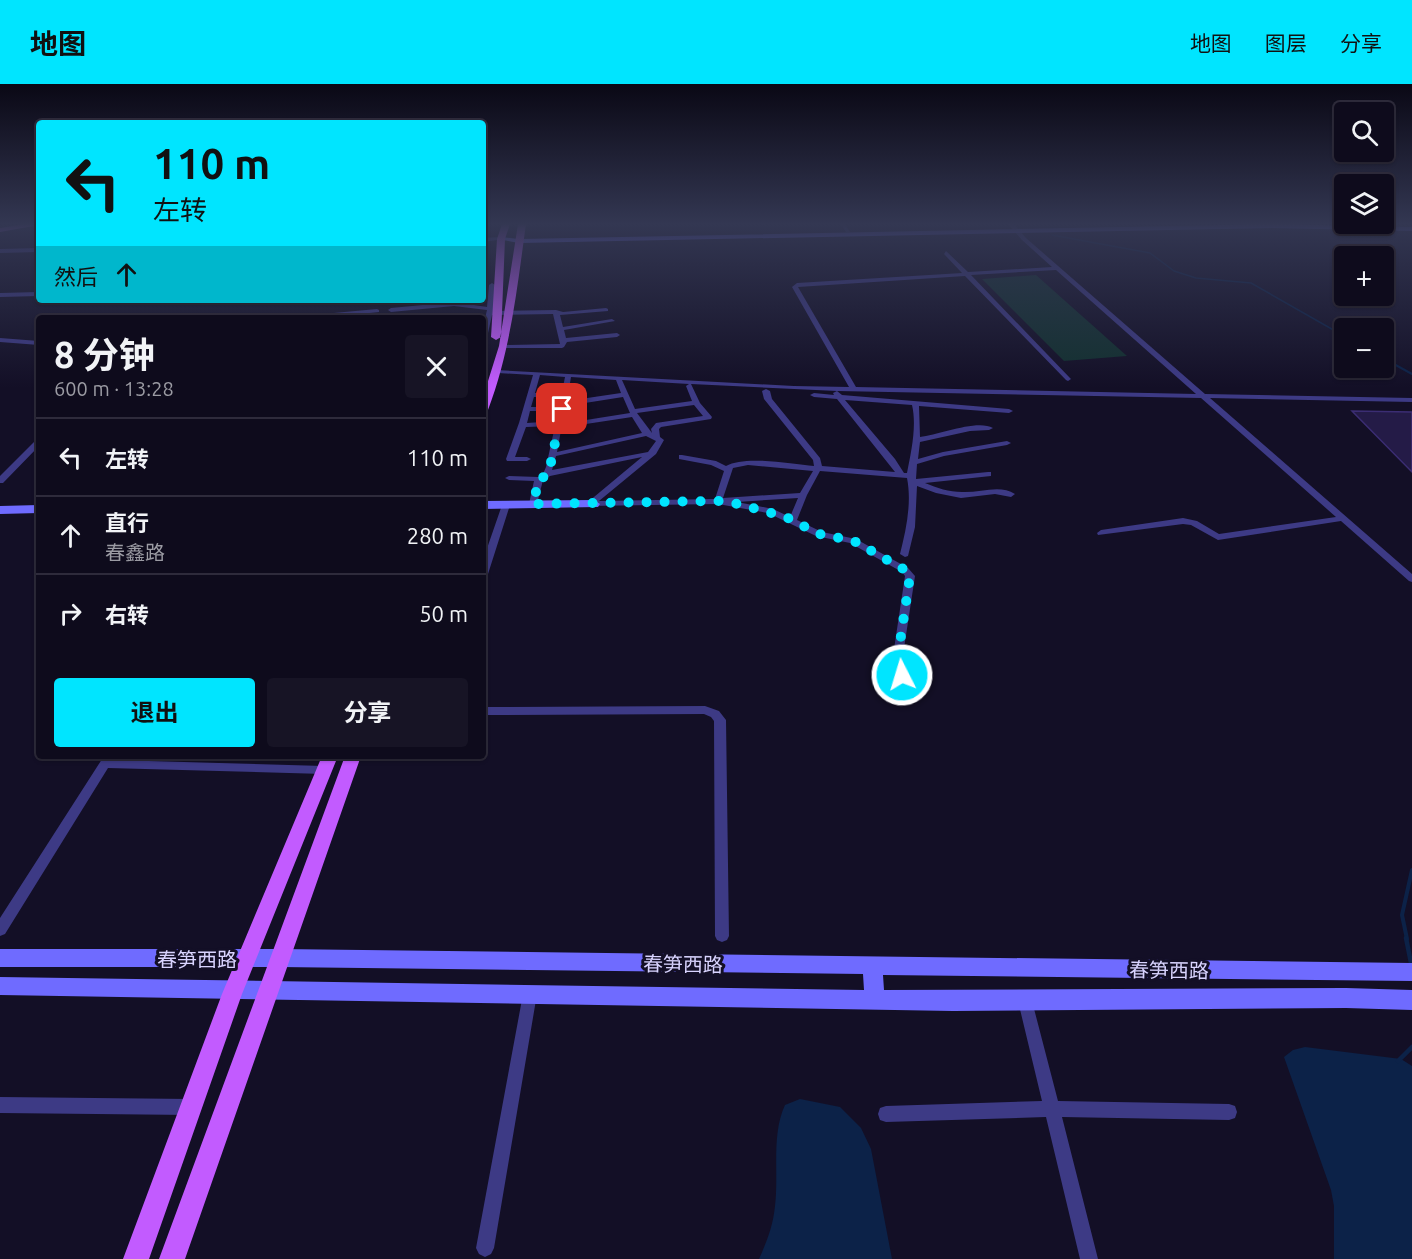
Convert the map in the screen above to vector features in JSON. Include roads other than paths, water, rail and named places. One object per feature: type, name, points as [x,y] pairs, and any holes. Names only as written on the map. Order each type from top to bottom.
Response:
[{"type":"main road","points":[[492,354],[492,312],[497,279]]},
{"type":"main road","points":[[486,402],[498,371],[504,346],[514,279]]},
{"type":"main road","points":[[486,505],[592,504]]},
{"type":"main road","points":[[0,508],[36,507]]},
{"type":"main road","points":[[172,1259],[352,759]]},
{"type":"main road","points":[[136,1259],[234,990],[327,763]]},
{"type":"main road","name":"春笋西路","points":[[0,958],[279,958],[1412,972]]},
{"type":"main road","points":[[872,967],[876,1000]]},
{"type":"main road","name":"春笋西路","points":[[0,986],[876,1000],[1346,998],[1412,1000]]},
{"type":"street","points":[[854,389],[795,287],[797,285],[892,279]]},
{"type":"street","points":[[972,279],[1068,379]]},
{"type":"street","points":[[1069,279],[1412,579]]},
{"type":"street","points":[[486,285],[496,285]]},
{"type":"street","points":[[0,295],[36,294]]},
{"type":"street","points":[[394,303],[391,310],[454,304],[509,314],[529,308],[563,306],[573,313]]},
{"type":"street","points":[[313,315],[318,306]]},
{"type":"street","points":[[529,308],[573,313],[606,310]]},
{"type":"street","points":[[339,315],[377,311]]},
{"type":"street","points":[[486,329],[492,312]]},
{"type":"street","points":[[504,346],[531,344],[559,347],[563,345],[556,312]]},
{"type":"street","points":[[561,329],[612,321]]},
{"type":"street","points":[[563,340],[616,334]]},
{"type":"street","points":[[0,340],[36,343]]},
{"type":"street","points":[[498,371],[1009,411]]},
{"type":"street","points":[[536,375],[854,389],[1412,400]]},
{"type":"street","points":[[527,459],[510,459],[536,375]]},
{"type":"street","points":[[533,504],[552,455],[568,378]]},
{"type":"street","points":[[619,381],[647,434]]},
{"type":"street","points":[[656,437],[655,429],[659,425],[708,417],[697,402],[690,386]]},
{"type":"street","points":[[833,388],[842,397],[846,407],[908,477],[949,494],[966,496],[995,490],[1011,494]]},
{"type":"street","points":[[766,391],[768,399],[817,460],[818,468],[803,495],[793,520]]},
{"type":"street","points":[[531,395],[548,395]]},
{"type":"street","points":[[527,410],[562,407],[625,395]]},
{"type":"street","points":[[522,425],[558,425],[697,402]]},
{"type":"street","points":[[905,554],[911,527],[908,477],[914,463],[917,411],[915,403]]},
{"type":"street","points":[[915,440],[934,438],[951,431],[989,428]]},
{"type":"street","points":[[552,455],[647,434],[660,440],[651,453],[592,504]]},
{"type":"street","points":[[914,463],[943,454],[1007,443]]},
{"type":"street","points":[[0,481],[36,445]]},
{"type":"street","points":[[509,478],[543,477],[651,453]]},
{"type":"street","points":[[682,457],[713,463],[728,470]]},
{"type":"street","points":[[718,501],[730,466],[748,462],[908,477],[928,482],[988,474]]},
{"type":"street","points":[[592,504],[718,501],[803,495]]},
{"type":"street","points":[[718,501],[770,511],[819,534],[854,541],[907,573],[910,576],[896,669],[902,675]]},
{"type":"street","points":[[486,565],[506,504]]},
{"type":"street","points":[[1101,533],[1183,521],[1194,523],[1218,537],[1343,518]]},
{"type":"street","points":[[486,711],[665,709],[705,710],[716,714],[720,720],[722,936]]},
{"type":"street","points":[[0,930],[108,760],[327,763]]},
{"type":"street","points":[[485,1248],[530,994]]},
{"type":"street","points":[[1025,1001],[1089,1259]]},
{"type":"street","points":[[0,1105],[191,1107]]},
{"type":"street","points":[[886,1114],[1052,1109],[1229,1112]]},
{"type":"water","points":[[1305,1047],[1401,1059],[1412,1066],[1412,1259],[1334,1259],[1334,1206],[1331,1190],[1284,1057],[1293,1050]]},
{"type":"water","points":[[800,1099],[840,1107],[861,1128],[871,1149],[892,1259],[759,1259],[774,1213],[777,1142],[781,1117],[785,1105]]},
{"type":"waterway","points":[[1205,279],[1251,283],[1334,330]]},
{"type":"waterway","points":[[1394,364],[1412,374]]},
{"type":"waterway","points":[[1407,939],[1402,915],[1412,870]]},
{"type":"waterway","points":[[1406,938],[1412,968]]},
{"type":"waterway","points":[[1398,1061],[1412,1047]]}]
